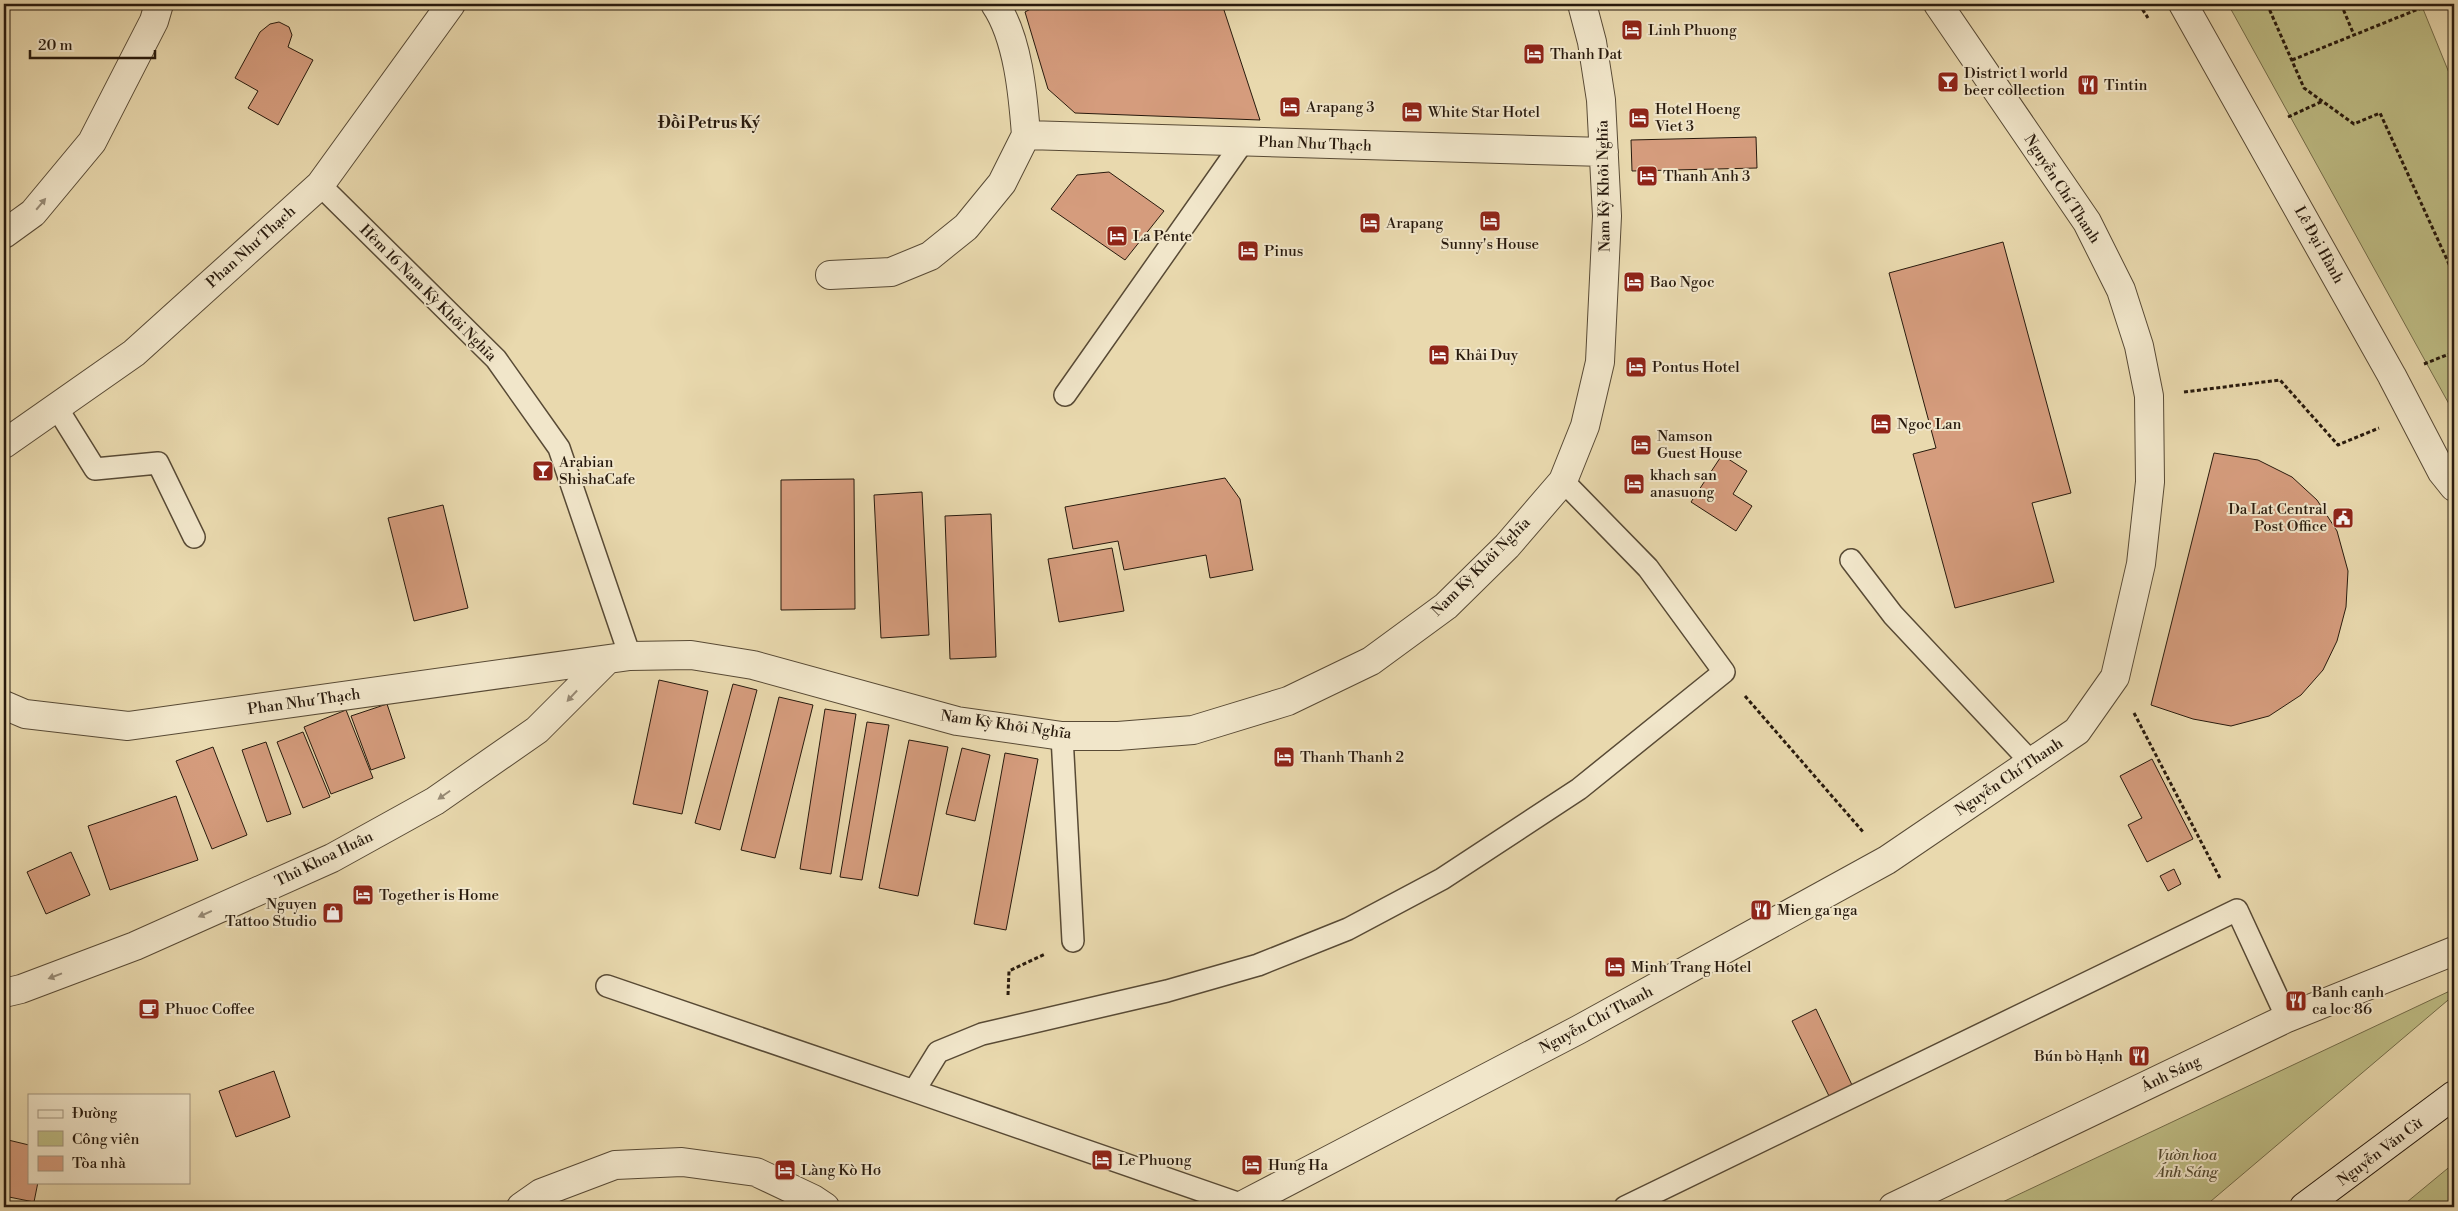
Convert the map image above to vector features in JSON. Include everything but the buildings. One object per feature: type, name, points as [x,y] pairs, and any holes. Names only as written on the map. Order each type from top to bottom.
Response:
[{"type":"street","points":[[4,234],[33,213],[92,142],[154,21],[159,4]]},
{"type":"street","name":"Phan Như Thạch","points":[[4,444],[134,353],[320,185],[451,4]]},
{"type":"street","points":[[830,275],[891,272],[930,256],[966,227],[1002,182],[1026,135],[1022,83],[1002,15],[995,4]]},
{"type":"street","name":"Nam Kỳ Khởi Nghĩa","points":[[618,658],[691,655],[753,665],[957,721],[1062,736],[1118,736],[1192,730],[1288,701],[1371,661],[1446,606],[1507,546],[1563,481],[1585,426],[1600,362],[1607,216],[1601,100],[1592,42],[1582,4]]},
{"type":"street","name":"Nguyễn Chí Thanh","points":[[1241,1206],[1578,1030],[1888,860],[2077,731],[2115,677],[2141,564],[2150,482],[2149,396],[2139,346],[2121,290],[2087,222],[1938,4]]},
{"type":"street","name":"Lê Đại Hành","points":[[2183,4],[2229,83],[2412,414],[2442,472],[2454,486]]},
{"type":"street","name":"Phan Như Thạch","points":[[1026,135],[1604,152]]},
{"type":"street","name":"Phan Như Thạch","points":[[4,705],[25,714],[128,726],[618,658]]},
{"type":"street","name":"Thủ Khoa Huân","points":[[4,993],[21,990],[135,946],[332,858],[384,830],[436,801],[537,730],[618,658]]},
{"type":"street","name":"Ánh Sáng","points":[[1893,1207],[2287,1018],[2454,951]]},
{"type":"street","name":"Nguyễn Văn Cừ","points":[[2304,1207],[2454,1095]]},
{"type":"street","points":[[522,1207],[541,1193],[615,1165],[682,1162],[756,1172],[813,1199],[825,1207]]},
{"type":"lane","points":[[1065,395],[1243,142]]},
{"type":"lane","name":"Hẻm 16 Nam Kỳ Khởi Nghĩa","points":[[320,185],[496,358],[559,448],[618,658]]},
{"type":"lane","points":[[57,408],[95,469],[158,463],[194,536]]},
{"type":"lane","points":[[914,1091],[938,1052],[982,1034],[1167,991],[1258,964],[1348,929],[1442,879],[1579,790],[1724,672],[1648,568],[1563,481]]},
{"type":"lane","points":[[1852,560],[1893,615],[2031,762]]},
{"type":"lane","points":[[1062,736],[1073,941]]},
{"type":"lane","points":[[1625,1207],[2237,910],[2287,1018]]},
{"type":"lane","points":[[607,986],[1241,1206]]},
{"type":"path","points":[[2267,4],[2304,88],[2354,124],[2380,113],[2454,275]]},
{"type":"path","points":[[2341,4],[2354,35]]},
{"type":"path","points":[[2292,60],[2431,4]]},
{"type":"path","points":[[2149,396],[2280,380],[2338,445],[2412,414]]},
{"type":"path","points":[[1724,672],[1888,860]]},
{"type":"path","points":[[2115,677],[2237,910]]},
{"type":"path","points":[[1007,1028],[1009,971],[1073,941]]},
{"type":"green space","points":[[2228,4],[2421,4],[2454,85],[2454,413]]},
{"type":"green space","name":"Vườn hoa Ánh Sáng","points":[[2454,989],[2454,995],[2204,1207],[1992,1207]]},
{"type":"green space","points":[[2453,1164],[2454,1207],[2401,1207]]},
{"type":"place","name":"Linh Phuong","points":[[1632,30]]},
{"type":"place","name":"Thanh Dat","points":[[1534,54]]},
{"type":"place","name":"District 1 world beer collection","points":[[1948,82]]},
{"type":"place","name":"Tintin","points":[[2088,85]]},
{"type":"place","name":"Arapang 3","points":[[1290,107]]},
{"type":"place","name":"White Star Hotel","points":[[1412,112]]},
{"type":"place","name":"Hotel Hoeng Viet 3","points":[[1639,118]]},
{"type":"place","name":"Thanh Anh 3","points":[[1647,176]]},
{"type":"place","name":"Sunny's House","points":[[1490,221]]},
{"type":"place","name":"Arapang","points":[[1370,223]]},
{"type":"place","name":"La Pente","points":[[1117,236]]},
{"type":"place","name":"Pinus","points":[[1248,251]]},
{"type":"place","name":"Bao Ngoc","points":[[1634,282]]},
{"type":"place","name":"Khải Duy","points":[[1439,355]]},
{"type":"place","name":"Pontus Hotel","points":[[1636,367]]},
{"type":"place","name":"Ngoc Lan","points":[[1881,424]]},
{"type":"place","name":"Namson Guest House","points":[[1641,445]]},
{"type":"place","name":"Arabian ShishaCafe","points":[[543,471]]},
{"type":"place","name":"khach san anasuong","points":[[1634,484]]},
{"type":"place","name":"Da Lat Central Post Office","points":[[2343,518]]},
{"type":"place","name":"Thanh Thanh 2","points":[[1284,757]]},
{"type":"place","name":"Together is Home","points":[[363,895]]},
{"type":"place","name":"Mien ga nga","points":[[1761,910]]},
{"type":"place","name":"Nguyen Tattoo Studio","points":[[333,913]]},
{"type":"place","name":"Minh Trang Hotel","points":[[1615,967]]},
{"type":"place","name":"Banh canh ca loc 86","points":[[2296,1001]]},
{"type":"place","name":"Phuoc Coffee","points":[[149,1009]]},
{"type":"place","name":"Bún bò Hạnh","points":[[2139,1056]]},
{"type":"place","name":"Le Phuong","points":[[1102,1160]]},
{"type":"place","name":"Hung Ha","points":[[1252,1165]]},
{"type":"place","name":"Làng Kò Hơ","points":[[785,1170]]},
{"type":"district","name":"Đồi Petrus Ký","points":[[709,123]]}]
